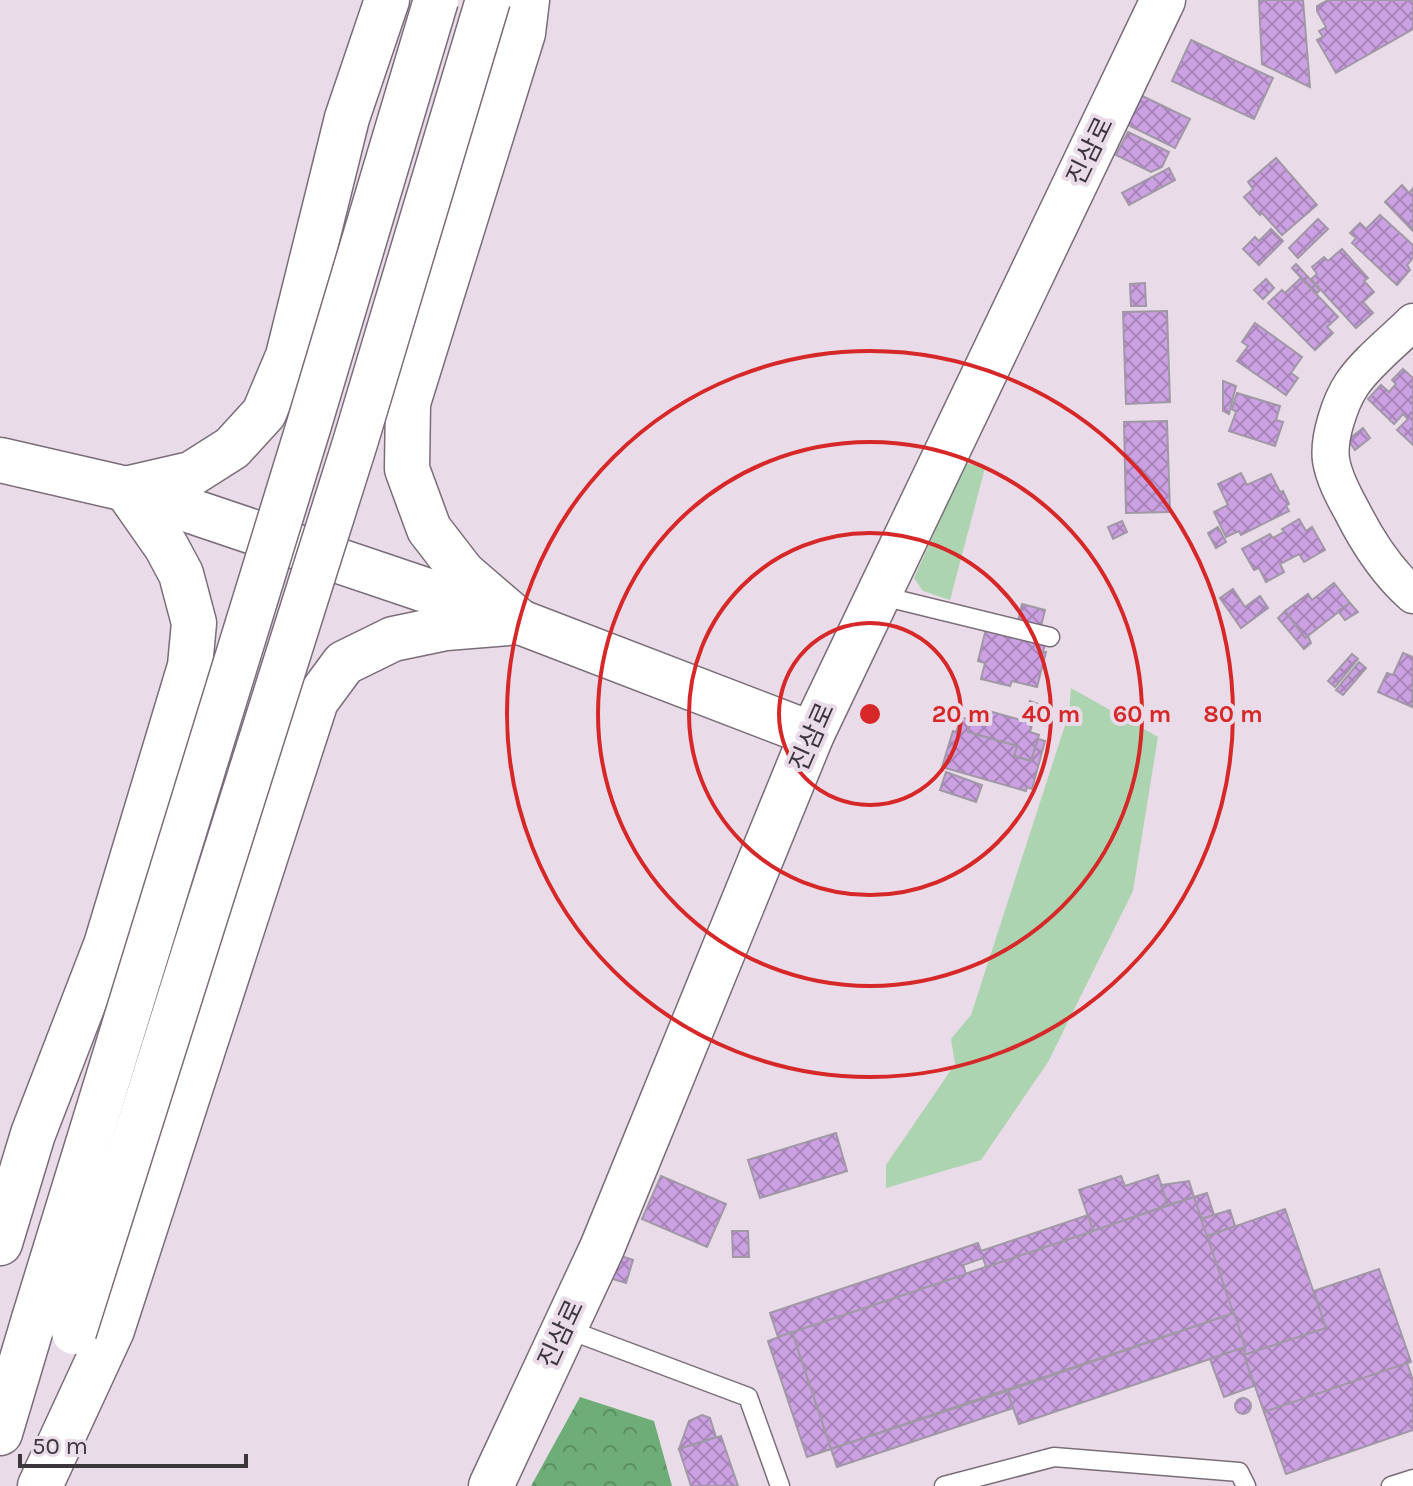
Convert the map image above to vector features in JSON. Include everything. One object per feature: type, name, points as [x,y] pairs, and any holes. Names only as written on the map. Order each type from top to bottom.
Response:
[{"type":"main road","points":[[126,489],[191,474],[232,448],[264,413],[288,356],[347,118],[387,0]]},
{"type":"main road","points":[[24,1486],[54,1326],[303,444],[436,0]]},
{"type":"main road","points":[[0,1433],[54,1326],[355,443],[488,0]]},
{"type":"main road","points":[[520,622],[463,573],[429,529],[407,469],[408,403],[523,33],[527,0]]},
{"type":"main road","name":"진삼로","points":[[491,1486],[602,1248],[812,734],[1163,0]]},
{"type":"main road","points":[[0,460],[126,489],[520,622],[812,734]]},
{"type":"main road","points":[[0,1243],[33,1134],[106,945],[190,666],[194,623],[181,574],[166,546],[126,489]]},
{"type":"main road","points":[[40,1486],[112,1330],[316,701],[344,663],[393,639],[446,628],[520,622]]},
{"type":"street","points":[[1413,322],[1352,384],[1337,420],[1330,450],[1339,487],[1369,544],[1393,577],[1413,595]]},
{"type":"lane","points":[[878,595],[1050,637]]},
{"type":"lane","points":[[564,1328],[748,1397],[780,1486]]},
{"type":"lane","points":[[944,1486],[1054,1457],[1239,1472],[1246,1486]]},
{"type":"lane","points":[[1391,1486],[1413,1479]]},
{"type":"green space","points":[[966,463],[985,468],[950,600],[923,591],[914,578]]},
{"type":"green space","points":[[1071,688],[1158,737],[1133,891],[1048,1062],[981,1160],[886,1188],[886,1165],[955,1064],[951,1039],[971,1015],[1069,713]]},
{"type":"green space","points":[[580,1397],[654,1421],[672,1486],[531,1486]]},
{"type":"building","points":[[1259,0],[1303,0],[1310,87],[1262,64]]},
{"type":"building","points":[[1328,0],[1413,0],[1413,29],[1336,73],[1317,40],[1323,37],[1319,31],[1326,27],[1317,6]]},
{"type":"building","points":[[1191,40],[1273,78],[1254,119],[1172,81]]},
{"type":"building","points":[[1134,92],[1190,119],[1175,148],[1120,121]]},
{"type":"building","points":[[1128,132],[1169,152],[1162,167],[1151,172],[1116,155]]},
{"type":"building","points":[[1276,158],[1317,205],[1282,235],[1244,197],[1253,189],[1248,182]]},
{"type":"building","points":[[1169,168],[1175,180],[1129,205],[1122,193]]},
{"type":"building","points":[[1402,185],[1409,193],[1413,188],[1413,231],[1385,202]]},
{"type":"building","points":[[1380,215],[1413,245],[1413,258],[1407,265],[1410,270],[1397,285],[1352,243],[1356,238],[1350,233],[1360,223],[1366,229]]},
{"type":"building","points":[[1318,219],[1328,229],[1298,258],[1289,248]]},
{"type":"building","points":[[1271,229],[1283,241],[1259,265],[1243,249],[1255,237],[1259,241]]},
{"type":"building","points":[[1342,249],[1368,278],[1364,281],[1374,292],[1363,302],[1373,313],[1356,328],[1311,279],[1317,274],[1312,267],[1324,257],[1328,261]]},
{"type":"building","points":[[1296,264],[1320,290],[1316,294],[1292,268]]},
{"type":"building","points":[[1301,278],[1338,317],[1327,327],[1333,333],[1315,350],[1268,303]]},
{"type":"building","points":[[1266,279],[1274,288],[1263,299],[1254,290]]},
{"type":"building","points":[[1145,283],[1146,306],[1131,306],[1130,284]]},
{"type":"building","points":[[1167,311],[1170,402],[1126,404],[1123,312]]},
{"type":"building","points":[[1255,323],[1302,357],[1291,373],[1298,378],[1286,395],[1237,361],[1248,346],[1242,342]]},
{"type":"building","points":[[1403,369],[1413,378],[1413,445],[1397,430],[1408,419],[1403,414],[1394,424],[1368,399],[1381,385],[1389,392],[1396,384],[1392,380]]},
{"type":"building","points":[[1223,381],[1236,386],[1229,414],[1223,411]]},
{"type":"building","points":[[1237,393],[1280,406],[1276,420],[1283,422],[1275,446],[1229,431],[1236,412],[1232,409]]},
{"type":"building","points":[[1167,421],[1170,512],[1126,513],[1124,422]]},
{"type":"building","points":[[1363,428],[1370,438],[1355,450],[1348,440]]},
{"type":"building","points":[[1241,473],[1247,485],[1271,474],[1280,492],[1283,491],[1289,511],[1241,535],[1239,531],[1226,537],[1214,512],[1228,505],[1218,484]]},
{"type":"building","points":[[1299,519],[1306,531],[1312,527],[1325,550],[1304,562],[1299,554],[1280,564],[1284,572],[1266,582],[1259,568],[1254,570],[1242,549],[1270,534],[1273,538]]},
{"type":"building","points":[[1122,521],[1127,532],[1113,539],[1108,527]]},
{"type":"building","points":[[1218,527],[1226,542],[1216,548],[1208,533]]},
{"type":"building","points":[[1334,583],[1350,603],[1305,638],[1285,611],[1308,594],[1312,600]]},
{"type":"building","points":[[1233,589],[1245,607],[1260,596],[1268,608],[1241,628],[1220,598]]},
{"type":"building","points":[[1350,603],[1358,612],[1345,620],[1338,611]]},
{"type":"building","points":[[1022,604],[1045,610],[1041,626],[1018,621]]},
{"type":"building","points":[[1285,611],[1305,638],[1308,636],[1311,643],[1304,649],[1278,618]]},
{"type":"building","points":[[987,625],[1046,640],[1037,687],[1012,681],[1010,686],[981,679],[985,663],[978,661]]},
{"type":"building","points":[[1403,653],[1413,657],[1412,707],[1378,692],[1387,673],[1393,675]]},
{"type":"building","points":[[1352,654],[1358,659],[1335,687],[1328,681]]},
{"type":"building","points":[[1359,662],[1366,668],[1343,695],[1336,690]]},
{"type":"building","points":[[1030,701],[1038,704],[1030,732],[1039,735],[1031,761],[1014,756],[1017,746],[968,732],[975,707],[1024,721]]},
{"type":"building","points":[[961,717],[971,720],[968,732],[1017,746],[1014,756],[1031,761],[1038,739],[1045,741],[1032,789],[1027,787],[1026,791],[942,767],[953,731],[956,732]]},
{"type":"building","points":[[946,772],[982,785],[976,802],[940,790]]},
{"type":"building","points":[[836,1133],[847,1171],[760,1198],[748,1160]]},
{"type":"building","points":[[1158,1175],[1168,1205],[1093,1231],[1079,1190],[1121,1176],[1125,1186]]},
{"type":"building","points":[[661,1176],[726,1204],[707,1247],[642,1219]]},
{"type":"building","points":[[1189,1181],[1194,1197],[1168,1205],[1161,1185]]},
{"type":"building","points":[[1207,1193],[1214,1215],[1201,1219],[1194,1197]]},
{"type":"building","points":[[1194,1197],[1234,1313],[831,1449],[792,1332]]},
{"type":"building","points":[[1285,1209],[1326,1328],[1244,1355],[1245,1347],[1207,1236]]},
{"type":"building","points":[[1230,1210],[1235,1226],[1207,1236],[1201,1219]]},
{"type":"building","points":[[1088,1215],[1093,1231],[986,1267],[983,1258],[963,1265],[966,1274],[778,1337],[770,1313],[978,1243],[981,1251]]},
{"type":"building","points":[[732,1231],[748,1231],[749,1257],[733,1257]]},
{"type":"building","points":[[615,1254],[633,1260],[626,1283],[607,1277]]},
{"type":"building","points":[[1379,1269],[1411,1362],[1264,1412],[1244,1355],[1326,1328],[1314,1291]]},
{"type":"building","points":[[1234,1313],[1245,1347],[1019,1424],[1007,1391]]},
{"type":"building","points":[[792,1332],[831,1449],[807,1457],[768,1341]]},
{"type":"building","points":[[1245,1347],[1244,1355],[1254,1386],[1224,1397],[1210,1359]]},
{"type":"building","points":[[1407,1363],[1413,1380],[1413,1430],[1286,1474],[1264,1412]]},
{"type":"building","points":[[1007,1391],[1013,1408],[837,1467],[831,1449]]},
{"type":"building","points":[[1240,1398],[1246,1398],[1251,1406],[1249,1412],[1240,1414],[1235,1409],[1235,1403]]},
{"type":"building","points":[[702,1415],[710,1418],[716,1437],[679,1449],[689,1421]]},
{"type":"building","points":[[721,1436],[738,1486],[691,1486],[679,1449]]}]
